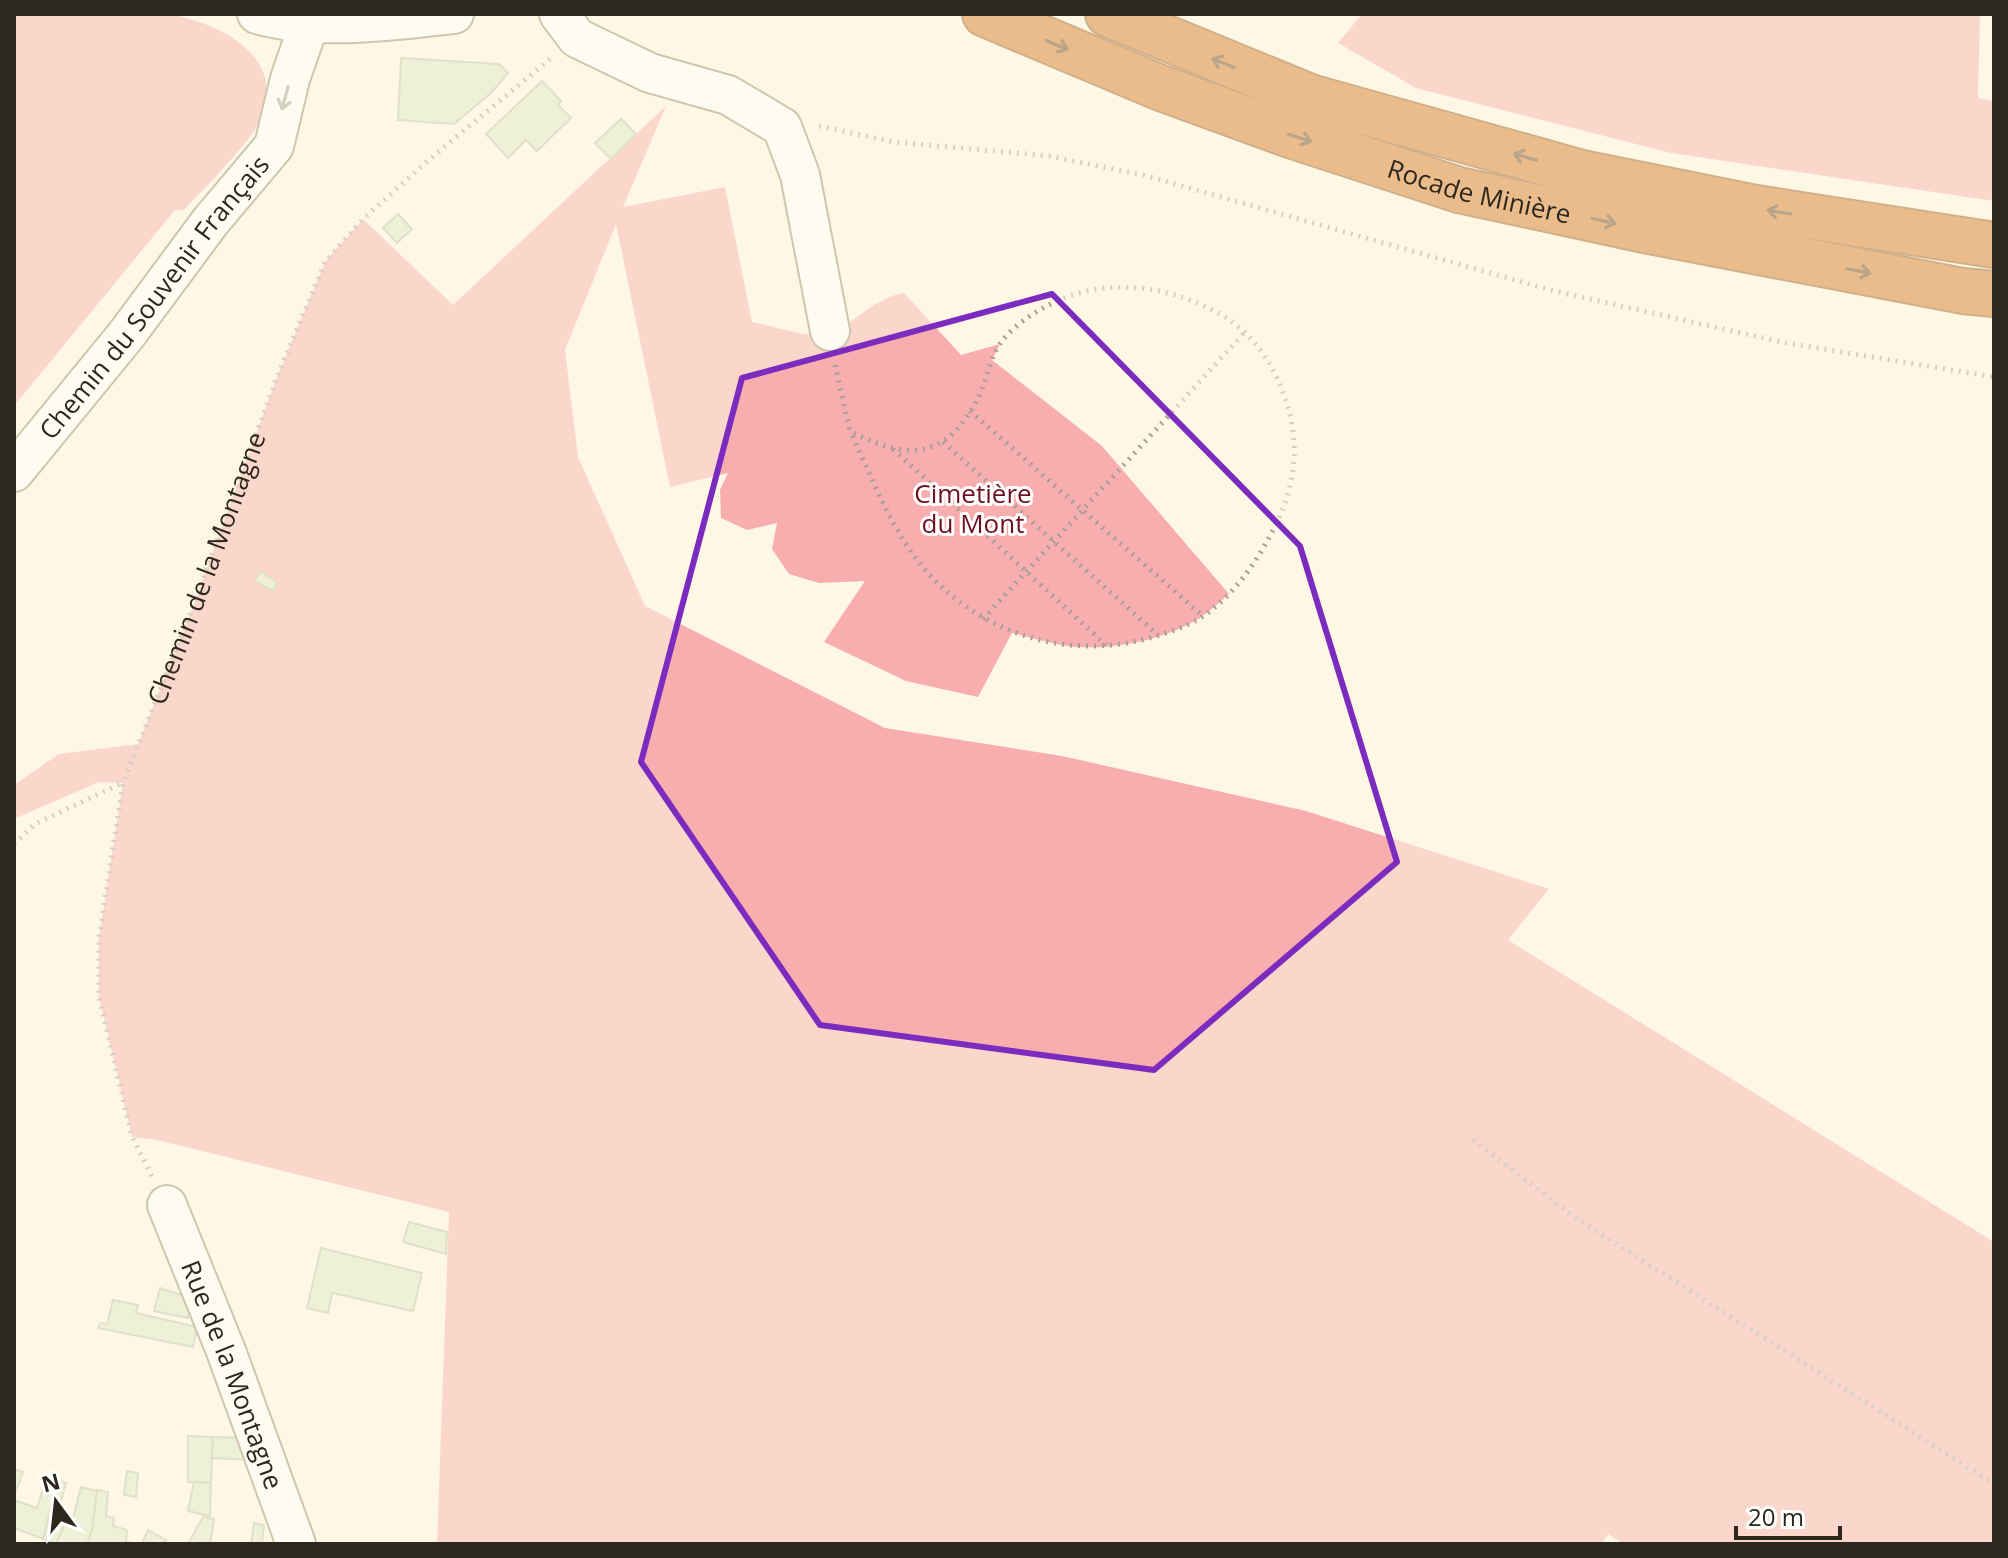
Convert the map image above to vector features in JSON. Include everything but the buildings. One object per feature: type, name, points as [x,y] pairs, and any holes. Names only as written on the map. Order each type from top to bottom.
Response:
[{"type":"highway","name":"Rocade Minière","points":[[985,14],[1161,88],[1290,135],[1459,190],[1649,231],[1963,291],[1994,294]]},
{"type":"highway","name":"Rocade Minière","points":[[1108,14],[1310,97],[1582,173],[1756,208],[1994,245]]},
{"type":"street","points":[[257,14],[309,24],[406,20],[454,14]]},
{"type":"street","name":"Chemin du Souvenir Français","points":[[14,472],[127,334],[210,222],[274,146],[290,79],[309,24]]},
{"type":"street","points":[[568,26],[650,73],[728,95],[782,127],[800,175],[830,331]]},
{"type":"street","name":"Rue de la Montagne","points":[[167,1205],[226,1351],[296,1544]]},
{"type":"path","name":"Chemin de la Montagne","points":[[167,1205],[132,1137],[99,997],[99,938],[123,783],[277,377],[325,262],[363,219],[540,66],[568,26]]},
{"type":"path","points":[[782,127],[804,124],[894,142],[1049,156],[1143,175],[1554,291],[1786,343],[1994,377]]},
{"type":"path","points":[[830,331],[850,431],[893,523],[909,549],[945,590],[983,619],[1012,632],[1064,645],[1107,646],[1159,636],[1203,616],[1229,594],[1264,549],[1289,493],[1295,467],[1294,432],[1282,388],[1262,352],[1245,332],[1200,304],[1166,292],[1119,286],[1075,293],[1034,312],[1000,344],[970,411],[943,442],[912,452],[876,444],[850,431]]},
{"type":"path","points":[[983,619],[1245,332]]},
{"type":"path","points":[[970,411],[1203,616]]},
{"type":"path","points":[[943,442],[1159,636]]},
{"type":"path","points":[[893,449],[1107,646]]},
{"type":"path","points":[[14,844],[35,824],[123,783]]},
{"type":"path","points":[[1473,1140],[1577,1219],[1994,1484]]},
{"type":"highlighted area","points":[[1052,294],[1300,546],[1397,862],[1154,1070],[820,1025],[641,762],[742,378]]},
{"type":"green space","points":[[156,13],[186,18],[223,32],[240,43],[263,71],[267,89],[265,110],[242,147],[184,210],[175,210],[14,406],[14,14]]},
{"type":"green space","points":[[1362,14],[1980,14],[1978,98],[1994,101],[1994,201],[1671,153],[1416,88],[1338,43]]},
{"type":"green space","name":"Cimetière du Mont","points":[[666,106],[623,207],[725,187],[752,322],[820,334],[843,326],[882,301],[904,293],[961,355],[1000,344],[992,360],[1102,446],[1229,594],[1185,626],[1136,642],[1101,647],[1067,646],[1012,633],[978,697],[906,681],[824,642],[865,581],[819,583],[789,574],[772,549],[777,523],[747,530],[721,518],[720,490],[728,473],[670,487],[616,224],[565,350],[578,457],[645,606],[885,728],[1062,756],[1306,811],[1549,889],[1508,940],[1994,1242],[1994,1544],[1624,1544],[1608,1534],[1602,1544],[437,1544],[449,1212],[158,1140],[132,1137],[99,997],[99,938],[123,783],[99,782],[14,819],[14,785],[59,754],[138,744],[189,617],[277,377],[325,262],[363,219],[453,305]]}]
